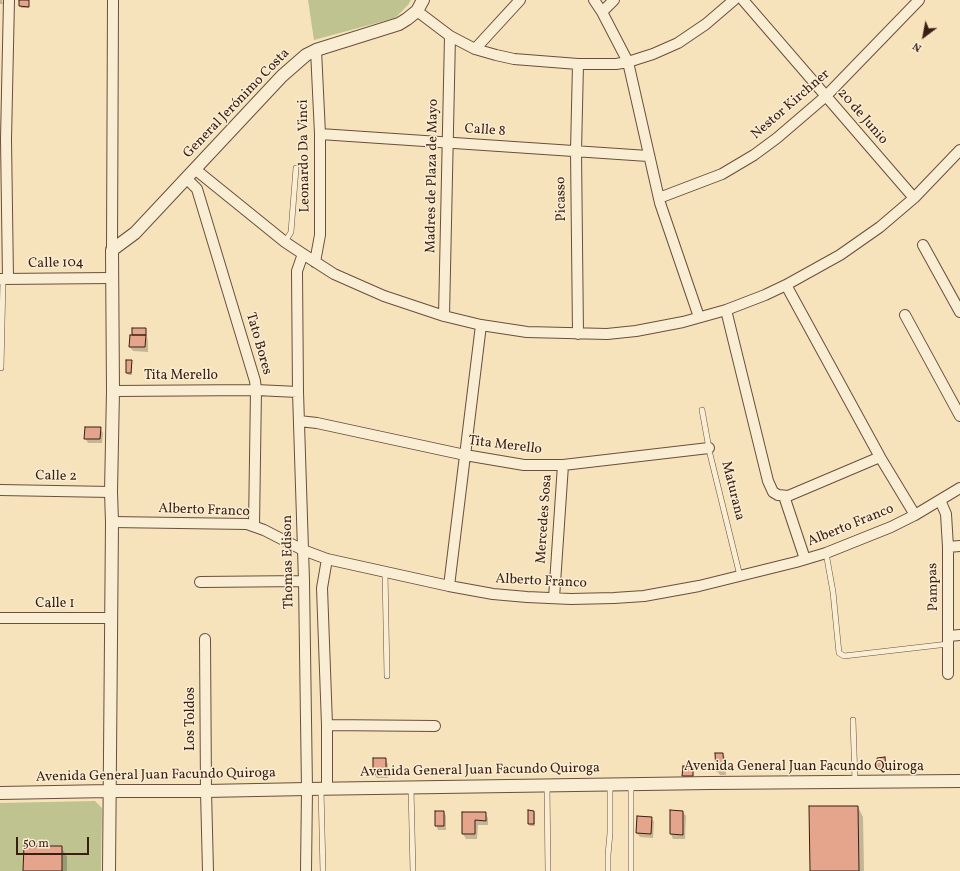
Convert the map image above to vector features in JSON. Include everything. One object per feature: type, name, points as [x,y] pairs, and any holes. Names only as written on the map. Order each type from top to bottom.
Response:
[{"type":"street","points":[[4,279],[4,45],[9,0]]},
{"type":"street","points":[[109,871],[113,391],[113,0]]},
{"type":"street","name":"General Jerónimo Costa","points":[[112,250],[135,233],[196,170],[282,76],[306,55],[316,50],[389,28],[408,20],[423,0]]},
{"type":"street","points":[[475,49],[520,0]]},
{"type":"street","points":[[594,0],[602,12],[628,62],[648,156],[659,198],[699,318]]},
{"type":"street","points":[[602,12],[614,0]]},
{"type":"street","points":[[417,10],[450,36],[475,49],[514,59],[578,64],[616,64],[628,62],[653,54],[678,43],[693,34],[734,0]]},
{"type":"street","name":"20 de Junio","points":[[743,0],[914,198]]},
{"type":"street","name":"Nestor Kirchner","points":[[659,198],[722,174],[754,155],[802,118],[826,96],[919,0]]},
{"type":"street","name":"Madres de Plaza de Mayo","points":[[444,316],[450,36]]},
{"type":"street","name":"Leonardo Da Vinci","points":[[315,262],[320,234],[320,134],[316,50]]},
{"type":"street","name":"Picasso","points":[[578,64],[576,151],[578,334]]},
{"type":"street","name":"Calle 8","points":[[320,134],[648,156]]},
{"type":"street","points":[[196,170],[285,242],[334,274],[384,296],[444,316],[481,325],[527,332],[607,334],[636,331],[699,318],[726,310],[786,285],[846,251],[880,227],[914,198],[960,150]]},
{"type":"street","name":"Tato Bores","points":[[187,179],[197,189],[255,381],[254,526]]},
{"type":"street","points":[[923,244],[960,312]]},
{"type":"street","name":"Thomas Edison","points":[[303,254],[297,271],[298,392],[304,581],[307,789],[306,871]]},
{"type":"street","name":"Calle 104","points":[[4,279],[112,278]]},
{"type":"street","points":[[786,285],[880,457],[915,515]]},
{"type":"street","points":[[726,310],[772,492],[778,495],[788,496],[880,457]]},
{"type":"street","points":[[904,315],[960,416]]},
{"type":"street","points":[[449,586],[481,325]]},
{"type":"street","name":"Tita Merello","points":[[113,391],[256,390],[298,392]]},
{"type":"street","name":"Tita Merello","points":[[299,420],[465,455],[524,465],[563,465],[709,448]]},
{"type":"street","name":"Mercedes Sosa","points":[[554,598],[563,465]]},
{"type":"street","name":"Alberto Franco","points":[[112,522],[247,524],[264,530],[303,550],[327,559],[449,586],[493,594],[554,598],[607,598],[644,596],[699,586],[826,553],[866,538],[915,515],[960,488]]},
{"type":"street","name":"Calle 2","points":[[0,490],[111,492]]},
{"type":"street","points":[[784,496],[805,559]]},
{"type":"street","name":"Pampas","points":[[940,500],[946,514],[948,547],[948,674]]},
{"type":"street","points":[[948,547],[960,546]]},
{"type":"street","points":[[324,789],[327,725],[322,588],[327,559]]},
{"type":"street","points":[[200,582],[304,581]]},
{"type":"street","name":"Calle 1","points":[[0,618],[111,618]]},
{"type":"street","points":[[949,640],[960,635]]},
{"type":"street","name":"Los Toldos","points":[[204,639],[208,871]]},
{"type":"street","points":[[327,725],[435,726]]},
{"type":"street","name":"Avenida General Juan Facundo Quiroga","points":[[0,793],[610,784],[960,781]]},
{"type":"lane","points":[[285,242],[291,232],[296,168]]},
{"type":"lane","points":[[1,368],[4,279]]},
{"type":"lane","name":"Maturana","points":[[702,410],[709,448],[740,576]]},
{"type":"lane","points":[[826,553],[833,592],[839,653],[844,656],[949,640]]},
{"type":"lane","points":[[385,572],[387,676]]},
{"type":"lane","points":[[853,720],[855,782]]},
{"type":"lane","points":[[608,871],[610,784]]},
{"type":"lane","points":[[631,784],[631,871]]},
{"type":"lane","points":[[547,786],[548,871]]},
{"type":"lane","points":[[411,787],[413,871]]},
{"type":"lane","points":[[323,871],[324,789]]},
{"type":"green space","points":[[308,0],[411,0],[395,18],[314,40]]},
{"type":"green space","points":[[95,801],[102,808],[101,871],[0,871],[0,803]]},
{"type":"building","points":[[19,0],[29,0],[29,7],[19,6]]},
{"type":"building","points":[[132,328],[146,328],[146,335],[132,335]]},
{"type":"building","points":[[130,335],[146,335],[145,347],[129,347]]},
{"type":"building","points":[[126,360],[132,360],[131,373],[126,373]]},
{"type":"building","points":[[85,427],[101,427],[100,439],[84,439]]},
{"type":"building","points":[[715,753],[723,753],[724,770],[716,771]]},
{"type":"building","points":[[885,757],[886,769],[878,770],[877,758]]},
{"type":"building","points":[[373,758],[386,758],[386,774],[373,774]]},
{"type":"building","points":[[683,766],[693,767],[693,776],[682,776]]},
{"type":"building","points":[[809,806],[858,806],[859,871],[810,871]]},
{"type":"building","points":[[528,810],[534,811],[534,824],[528,824]]},
{"type":"building","points":[[670,810],[683,811],[683,835],[670,834]]},
{"type":"building","points":[[435,811],[444,811],[444,826],[435,826]]},
{"type":"building","points":[[462,812],[486,812],[486,821],[475,820],[475,834],[462,834]]},
{"type":"building","points":[[637,816],[652,817],[651,834],[636,833]]},
{"type":"building","points":[[24,846],[62,846],[62,871],[23,871]]}]
